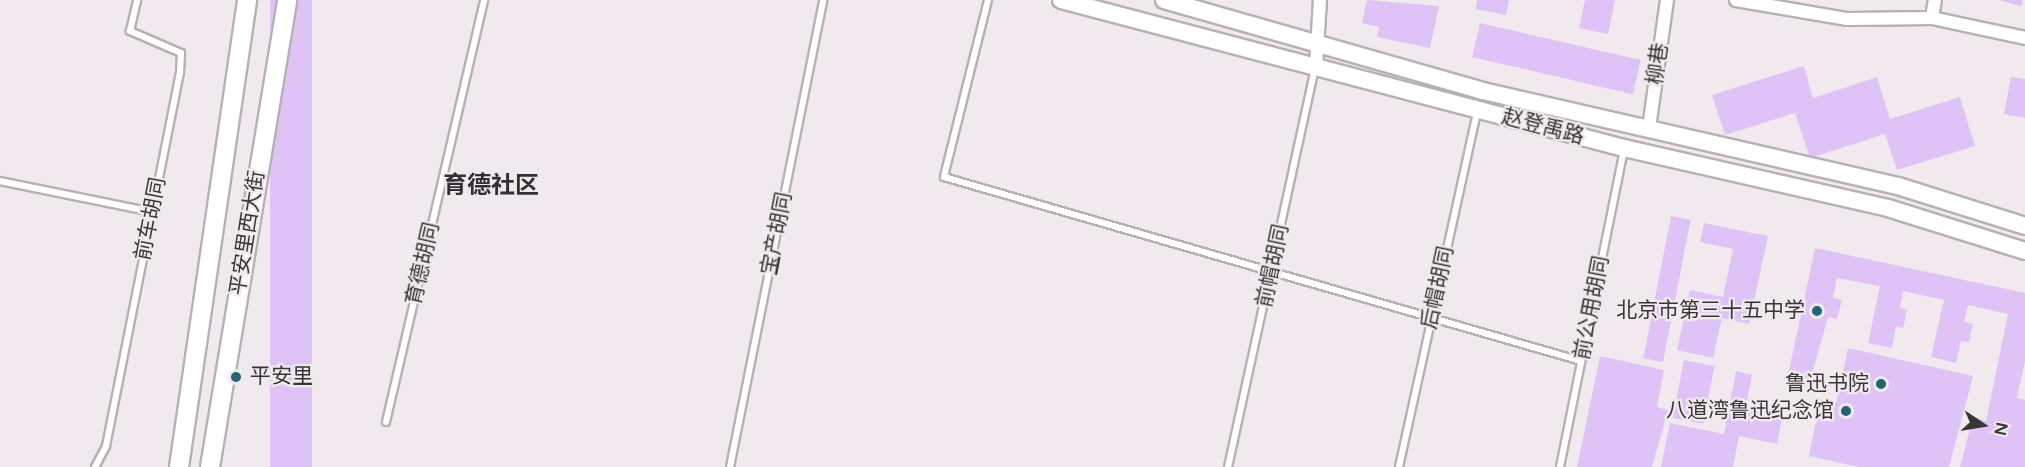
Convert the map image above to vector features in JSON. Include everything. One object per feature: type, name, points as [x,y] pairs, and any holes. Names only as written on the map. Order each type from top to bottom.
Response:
[{"type":"main road","name":"平安里西大街","points":[[179,467],[247,0]]},
{"type":"main road","name":"平安里西大街","points":[[210,467],[287,0]]},
{"type":"main road","name":"赵登禹路","points":[[1061,0],[1316,65],[1624,148],[1888,208],[2025,251]]},
{"type":"main road","name":"赵登禹路","points":[[1164,0],[1483,92],[1898,186],[2025,226]]},
{"type":"street","points":[[1316,65],[1320,44],[1320,0]]},
{"type":"street","name":"柳巷","points":[[1649,128],[1667,0]]},
{"type":"street","points":[[1736,0],[1847,19],[1932,18],[2025,38]]},
{"type":"street","points":[[1932,18],[1935,0]]},
{"type":"lane","name":"前车胡同","points":[[95,467],[106,446],[181,53],[130,31],[137,0]]},
{"type":"lane","name":"育德胡同","points":[[386,422],[484,0]]},
{"type":"lane","name":"宝产胡同","points":[[730,467],[824,0]]},
{"type":"lane","points":[[988,0],[944,177],[1274,269],[1581,361]]},
{"type":"lane","name":"前帽胡同","points":[[1228,467],[1274,269],[1316,65]]},
{"type":"lane","name":"后帽胡同","points":[[1399,467],[1477,110]]},
{"type":"lane","name":"前公用胡同","points":[[1560,467],[1624,148]]},
{"type":"lane","points":[[0,181],[152,212]]},
{"type":"building","points":[[270,0],[312,0],[312,467],[270,467]]},
{"type":"building","points":[[1367,0],[1439,6],[1430,48],[1377,37],[1379,27],[1362,23]]},
{"type":"building","points":[[1477,0],[1509,0],[1506,15],[1476,9]]},
{"type":"building","points":[[1585,0],[1615,0],[1608,34],[1579,28]]},
{"type":"building","points":[[1999,0],[2023,0],[2021,6]]},
{"type":"building","points":[[1480,23],[1641,60],[1633,94],[1472,57]]},
{"type":"building","points":[[1804,66],[1813,98],[1877,77],[1890,119],[1960,97],[1975,146],[1897,170],[1885,134],[1810,158],[1795,113],[1725,135],[1712,95]]},
{"type":"building","points":[[2011,77],[2025,79],[2025,118],[2004,114]]},
{"type":"building","points":[[1671,216],[1691,220],[1663,362],[1643,358]]},
{"type":"building","points":[[1704,223],[1768,236],[1749,324],[1722,318],[1713,358],[1677,350],[1690,290],[1723,297],[1733,249],[1700,242]]},
{"type":"building","points":[[1815,248],[2025,293],[2025,361],[2017,398],[2025,400],[2025,467],[1960,467],[1973,418],[1986,421],[2008,314],[1968,305],[1964,322],[1973,324],[1969,342],[1961,341],[1956,363],[1931,357],[1944,300],[1903,291],[1900,308],[1907,310],[1903,328],[1896,326],[1892,348],[1868,343],[1880,286],[1837,278],[1833,298],[1842,300],[1837,319],[1828,317],[1809,385],[1787,380]]},
{"type":"building","name":"八道湾鲁迅纪念馆","points":[[1848,348],[1973,376],[1949,467],[1858,467],[1809,456],[1820,399],[1836,403]]},
{"type":"building","points":[[1600,356],[1664,370],[1657,407],[1668,410],[1652,467],[1577,467]]},
{"type":"building","points":[[1684,360],[1714,366],[1703,424],[1673,418]]},
{"type":"building","points":[[1736,371],[1752,375],[1746,405],[1783,413],[1777,444],[1739,436],[1733,467],[1661,467],[1670,423],[1724,434]]},
{"type":"place","name":"北京市第三十五中学","points":[[1817,311]]},
{"type":"place","name":"平安里","points":[[236,377]]},
{"type":"place","name":"鲁迅书院","points":[[1881,384]]},
{"type":"place","name":"八道湾鲁迅纪念馆","points":[[1846,411]]},
{"type":"district","name":"育德社区","points":[[491,186]]}]
